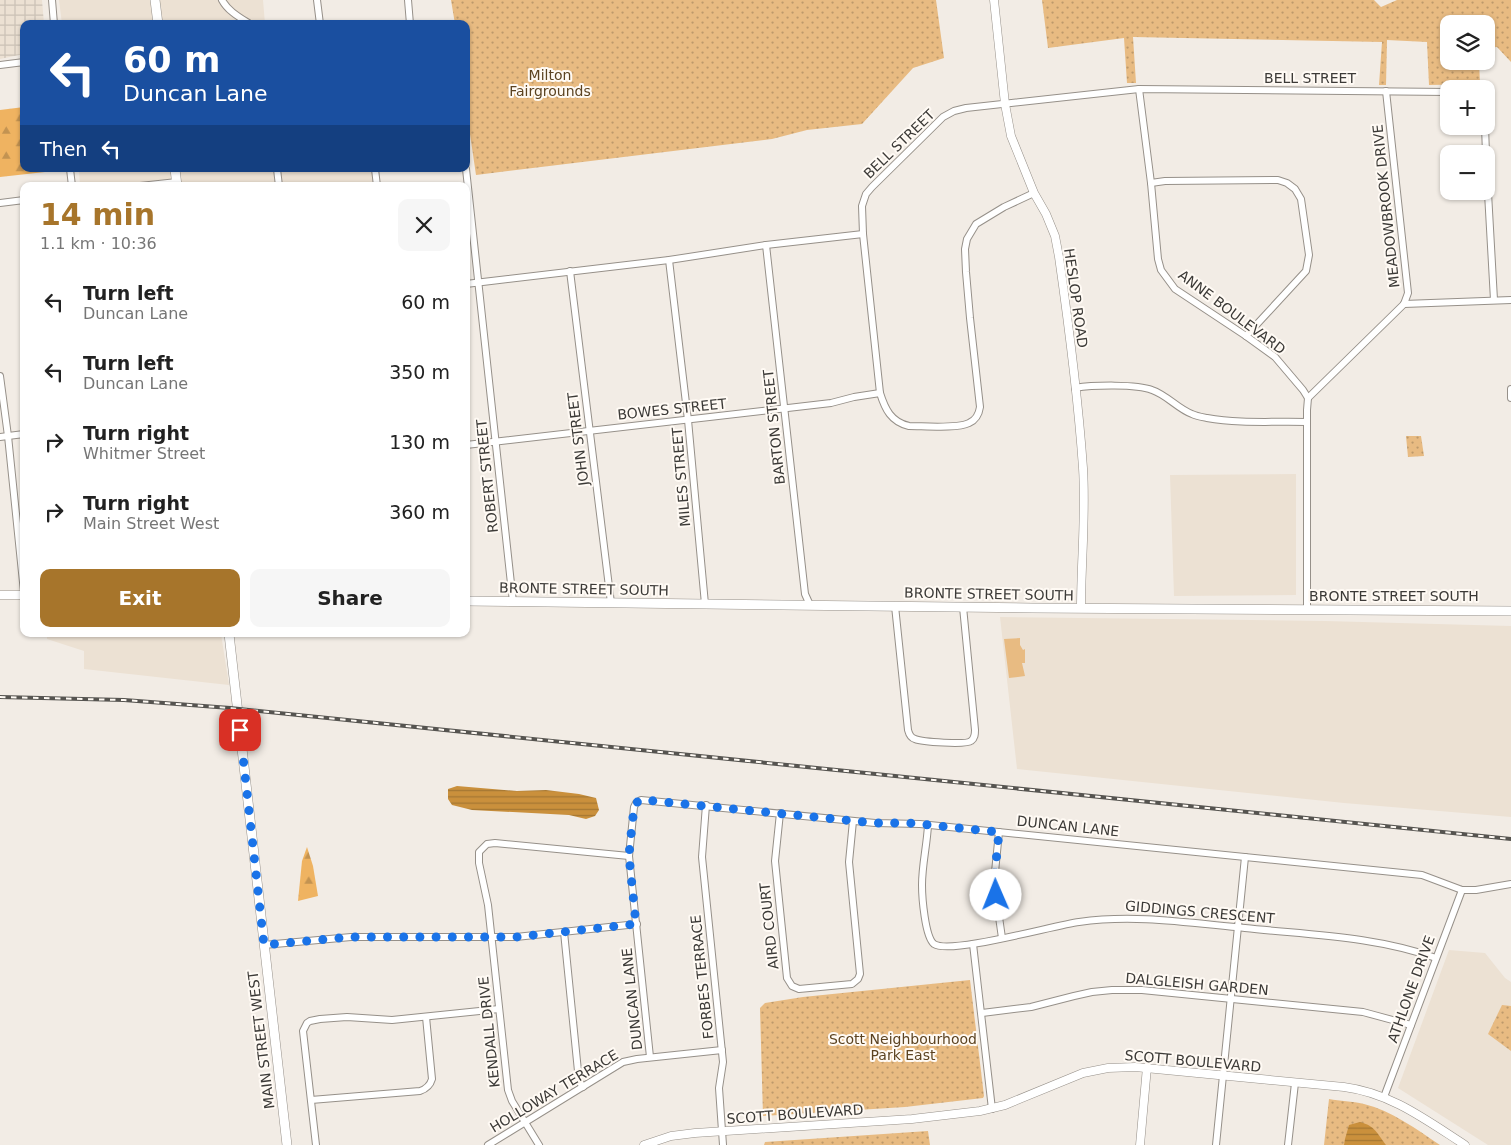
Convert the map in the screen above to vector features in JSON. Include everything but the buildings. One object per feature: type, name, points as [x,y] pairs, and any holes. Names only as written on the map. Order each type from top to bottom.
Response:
[{"type":"main road","points":[[155,0],[158,20]]},
{"type":"main road","name":"BRONTE STREET SOUTH","points":[[470,601],[1511,611]]},
{"type":"main road","name":"MAIN STREET WEST","points":[[229,637],[287,1145]]},
{"type":"street","points":[[52,0],[54,20]]},
{"type":"street","points":[[222,0],[230,11],[244,20]]},
{"type":"street","points":[[317,0],[320,20]]},
{"type":"street","points":[[408,0],[410,20]]},
{"type":"street","name":"HESLOP ROAD","points":[[994,0],[1005,104],[1011,136],[1034,192],[1055,236],[1065,299],[1076,388],[1083,469],[1084,523],[1081,608]]},
{"type":"street","points":[[0,65],[20,62]]},
{"type":"street","name":"BELL STREET","points":[[880,393],[863,234],[862,206],[866,194],[943,117],[954,111],[966,108],[1139,89],[1440,92]]},
{"type":"street","name":"ANNE BOULEVARD","points":[[1139,89],[1158,259],[1161,270],[1175,289],[1246,336],[1275,358],[1308,398]]},
{"type":"street","name":"MEADOWBROOK DRIVE","points":[[1308,398],[1404,304],[1408,293],[1386,91]]},
{"type":"street","points":[[1151,183],[1165,181],[1278,180],[1288,183],[1295,189],[1301,199],[1303,212],[1308,255],[1306,271],[1246,336]]},
{"type":"street","points":[[880,393],[884,405],[893,418],[901,424],[909,426],[963,425],[971,422],[978,415],[980,407],[966,272],[965,249],[967,239],[976,224],[1034,192]]},
{"type":"street","points":[[0,203],[20,200]]},
{"type":"street","points":[[1488,200],[1494,300]]},
{"type":"street","name":"ROBERT STREET","points":[[470,207],[513,602]]},
{"type":"street","points":[[470,283],[668,260],[766,245],[863,234]]},
{"type":"street","name":"BARTON STREET","points":[[766,245],[805,594],[810,605]]},
{"type":"street","name":"MILES STREET","points":[[668,260],[688,420],[705,604]]},
{"type":"street","name":"JOHN STREET","points":[[570,271],[611,603]]},
{"type":"street","points":[[1404,304],[1511,300]]},
{"type":"street","points":[[0,376],[20,554]]},
{"type":"street","points":[[1076,388],[1086,386],[1117,386],[1151,389],[1170,399],[1191,414],[1207,418],[1230,421],[1307,422]]},
{"type":"street","points":[[1511,389],[1511,398]]},
{"type":"street","name":"BOWES STREET","points":[[470,444],[831,404],[854,397],[880,393]]},
{"type":"street","points":[[1307,609],[1308,398]]},
{"type":"street","points":[[0,437],[20,434]]},
{"type":"street","points":[[0,595],[20,594]]},
{"type":"street","points":[[895,606],[910,735],[916,740],[962,744],[972,741],[976,730],[963,607]]},
{"type":"street","name":"DUNCAN LANE","points":[[650,1057],[629,856],[633,811],[634,805],[638,801],[647,800],[706,805],[853,821],[928,825],[1422,875],[1462,890],[1476,890],[1511,884]]},
{"type":"street","name":"FORBES TERRACE","points":[[706,805],[702,857],[723,1062],[719,1088],[723,1145]]},
{"type":"street","name":"AIRD COURT","points":[[780,813],[775,861],[787,978],[792,986],[798,989],[852,984],[858,979],[860,974],[849,862],[853,821]]},
{"type":"street","name":"GIDDINGS CRESCENT","points":[[928,825],[922,883],[928,935],[932,942],[941,946],[973,944],[1068,924],[1115,918],[1169,920],[1362,939],[1401,947],[1436,958]]},
{"type":"street","points":[[999,832],[994,882],[1002,938]]},
{"type":"street","name":"KENDALL DRIVE","points":[[539,1145],[512,1101],[508,1090],[488,905],[479,852],[487,844],[495,842],[629,856]]},
{"type":"street","points":[[1216,1145],[1245,857]]},
{"type":"street","name":"ATHLONE DRIVE","points":[[1384,1097],[1462,890]]},
{"type":"street","points":[[264,945],[351,937],[516,937],[636,924]]},
{"type":"street","points":[[564,932],[579,1081],[583,1086]]},
{"type":"street","points":[[973,944],[992,1109]]},
{"type":"street","name":"DALGLEISH GARDEN","points":[[982,1013],[1031,1007],[1074,996],[1112,990],[1148,990],[1368,1013],[1411,1025]]},
{"type":"street","points":[[316,1145],[303,1031],[307,1023],[343,1016],[387,1020],[498,1009]]},
{"type":"street","points":[[311,1100],[420,1091],[425,1089],[429,1086],[432,1079],[426,1017]]},
{"type":"street","name":"HOLLOWAY TERRACE","points":[[488,1145],[623,1062],[632,1059],[722,1050]]},
{"type":"street","points":[[1140,1145],[1147,1067]]},
{"type":"street","name":"SCOTT BOULEVARD","points":[[644,1145],[671,1136],[912,1119],[969,1113],[992,1109],[1083,1073],[1108,1068],[1147,1067],[1350,1088],[1399,1103],[1465,1145]]},
{"type":"street","points":[[1288,1145],[1295,1083]]},
{"type":"shaded area","points":[[0,0],[42,0],[44,20],[20,20],[20,55],[0,59]]},
{"type":"shaded area","points":[[59,0],[263,0],[265,20],[62,20]]},
{"type":"shaded area","points":[[79,172],[373,172],[374,182],[80,182]]},
{"type":"shaded area","points":[[1296,474],[1296,595],[1174,596],[1170,475]]},
{"type":"shaded area","points":[[1000,617],[1325,621],[1511,626],[1511,817],[1344,803],[1017,769]]},
{"type":"shaded area","points":[[47,637],[221,637],[229,685],[84,669],[84,651],[47,639]]},
{"type":"shaded area","points":[[457,786],[517,791],[546,790],[579,794],[596,798],[599,810],[595,816],[586,819],[569,815],[472,810],[452,805],[448,799],[448,789]]},
{"type":"shaded area","points":[[1449,950],[1485,953],[1505,978],[1511,982],[1511,1145],[1488,1145],[1398,1088]]},
{"type":"shaded area","points":[[1360,1122],[1372,1128],[1386,1145],[1344,1145],[1349,1125]]},
{"type":"green space","name":"Milton Fairgrounds","points":[[451,0],[936,0],[944,58],[913,68],[862,124],[807,130],[772,139],[476,175],[470,134],[470,20],[454,20]]},
{"type":"green space","points":[[1042,0],[1374,0],[1381,7],[1397,0],[1511,0],[1511,62],[1495,47],[1495,15],[1440,15],[1440,70],[1479,70],[1480,80],[1440,80],[1440,85],[1429,85],[1427,42],[1387,40],[1386,85],[1379,85],[1382,42],[1133,37],[1136,83],[1127,83],[1124,38],[1048,48]]},
{"type":"green space","points":[[20,108],[20,172],[45,172],[0,177],[0,110]]},
{"type":"green space","points":[[1406,436],[1421,436],[1424,456],[1408,457]]},
{"type":"green space","points":[[1020,638],[1020,645],[1023,650],[1025,649],[1025,663],[1022,663],[1025,676],[1009,678],[1004,639]]},
{"type":"green space","points":[[307,847],[313,866],[318,896],[298,901],[302,861]]},
{"type":"green space","name":"Scott Neighbourhood Park East","points":[[970,980],[983,1098],[905,1107],[763,1116],[760,1008],[765,1003],[803,997]]},
{"type":"green space","points":[[1502,1005],[1511,1006],[1511,1051],[1488,1034]]},
{"type":"green space","points":[[1329,1099],[1360,1103],[1384,1111],[1404,1121],[1440,1145],[1324,1145]]},
{"type":"green space","points":[[928,1131],[930,1145],[764,1145],[765,1142]]},
{"type":"railway","points":[[0,697],[124,700],[230,708],[1511,839]]},
{"type":"route","points":[[240,730],[264,945],[351,937],[516,937],[636,924],[629,856],[634,808],[636,803],[641,800],[687,803],[875,823],[909,823],[999,832],[994,882],[996,895]]}]
